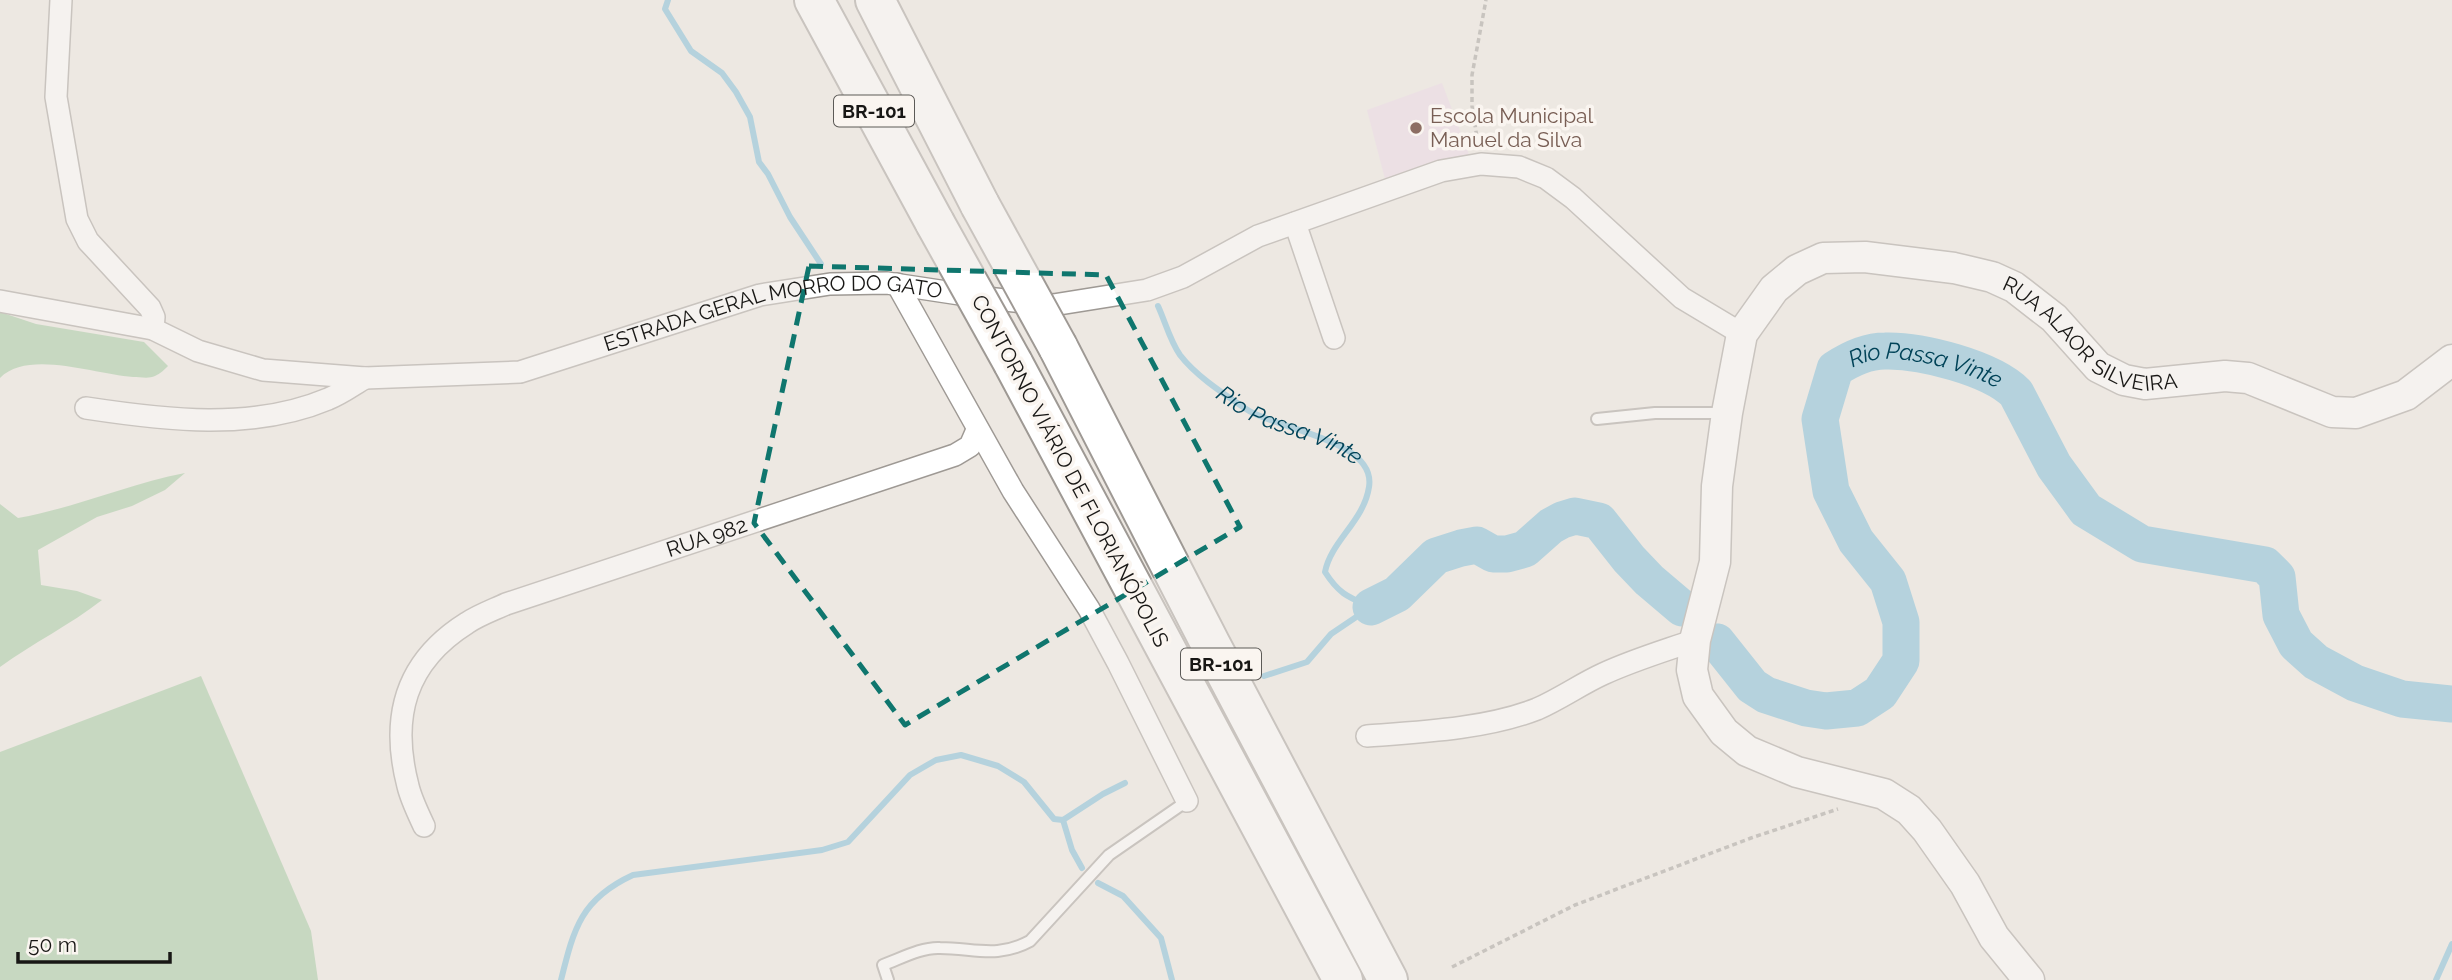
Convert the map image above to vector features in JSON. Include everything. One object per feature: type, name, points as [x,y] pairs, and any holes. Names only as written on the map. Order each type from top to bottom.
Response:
[{"type":"highway","name":"CONTORNO VIÁRIO DE FLORIANÓPOLIS","points":[[814,0],[1013,363],[1343,980]]},
{"type":"highway","name":"CONTORNO VIÁRIO DE FLORIANÓPOLIS","points":[[874,0],[1388,980]]},
{"type":"street","points":[[61,0],[56,97],[77,219],[88,240],[150,308],[154,317],[153,329]]},
{"type":"street","name":"ESTRADA GERAL MORRO DO GATO","points":[[0,301],[153,329],[198,351],[263,370],[365,378],[520,372],[760,295],[830,284],[897,284],[1052,305],[1147,290],[1183,277],[1258,236],[1441,171],[1481,164],[1519,167],[1546,178],[1573,198],[1682,298],[1742,334]]},
{"type":"street","points":[[1295,223],[1334,338]]},
{"type":"street","name":"RUA ALAOR SILVEIRA","points":[[1742,334],[1773,289],[1797,270],[1824,258],[1865,257],[1954,268],[1992,277],[2014,287],[2054,318],[2098,367],[2124,380],[2145,384],[2225,376],[2249,378],[2332,412],[2356,413],[2406,395],[2452,360]]},
{"type":"street","points":[[897,284],[977,430],[1088,609],[1187,801]]},
{"type":"street","points":[[1742,334],[1717,486],[1715,562],[1695,640],[1692,670],[1698,696],[1724,732],[1747,751],[1797,772],[1884,794],[1909,810],[1927,830],[1965,884],[1994,937],[2029,980]]},
{"type":"street","points":[[86,408],[171,418],[247,419],[288,412],[328,399],[365,378]]},
{"type":"street","name":"RUA 982","points":[[424,826],[408,788],[400,734],[403,713],[414,676],[435,649],[467,623],[506,604],[955,455],[970,446],[977,430]]},
{"type":"street","points":[[1367,736],[1506,718],[1537,709],[1625,664],[1695,640]]},
{"type":"lane","points":[[1597,419],[1655,413],[1727,413]]},
{"type":"lane","points":[[888,980],[883,965],[926,950],[938,947],[1003,952],[1030,941],[1109,855],[1187,801]]},
{"type":"path","points":[[1481,164],[1472,106],[1472,75],[1486,0]]},
{"type":"path","points":[[1452,967],[1575,905],[1739,842],[1884,794]]},
{"type":"highlighted area","points":[[809,266],[1106,275],[1240,527],[905,725],[754,523]]},
{"type":"shaded area","name":"Escola Municipal Manuel da Silva","points":[[1442,83],[1470,157],[1421,166],[1385,179],[1367,110]]},
{"type":"green space","points":[[0,312],[36,324],[144,342],[168,366],[153,377],[144,378],[64,366],[28,365],[0,378]]},
{"type":"green space","points":[[185,473],[165,490],[132,506],[97,517],[38,550],[41,585],[77,591],[102,600],[0,667],[0,504],[18,518]]},
{"type":"green space","points":[[201,676],[311,931],[318,980],[0,980],[0,752]]},
{"type":"waterway","name":"Rio Passa Vinte","points":[[668,0],[665,9],[691,51],[722,73],[736,92],[750,117],[759,162],[821,264]]},
{"type":"waterway","name":"Rio Passa Vinte","points":[[1158,306],[1180,355],[1211,384],[1260,416],[1341,447],[1357,457],[1367,471],[1369,487],[1366,499],[1334,550],[1325,572],[1345,594],[1371,607]]},
{"type":"waterway","name":"Rio Passa Vinte","points":[[1717,642],[1752,686],[1766,695],[1806,708],[1826,711],[1857,708],[1880,693],[1901,661],[1901,622],[1888,581],[1856,541],[1831,491],[1820,419],[1835,369],[1865,354],[1900,351],[1955,362],[2005,384],[2016,393],[2054,466],[2086,510],[2142,544],[2265,565],[2277,577],[2281,615],[2296,644],[2316,662],[2355,683],[2402,699],[2452,704]]},
{"type":"waterway","name":"Rio Passa Vinte","points":[[1371,607],[1397,594],[1436,556],[1477,545],[1493,554],[1507,554],[1525,549],[1551,526],[1575,516],[1599,521],[1649,580],[1682,608]]},
{"type":"waterway","points":[[1264,676],[1307,662],[1331,634],[1371,607]]},
{"type":"waterway","points":[[561,980],[570,945],[582,917],[602,894],[616,884],[633,875],[822,850],[848,842],[910,775],[936,760],[961,755],[998,766],[1024,782],[1054,819],[1063,820],[1125,783]]},
{"type":"waterway","points":[[1063,820],[1072,850],[1082,868]]},
{"type":"waterway","points":[[1098,883],[1123,896],[1161,938],[1172,980]]},
{"type":"waterway","points":[[2436,980],[2452,944]]},
{"type":"place","name":"Escola Municipal Manuel da Silva","points":[[1416,128]]}]
